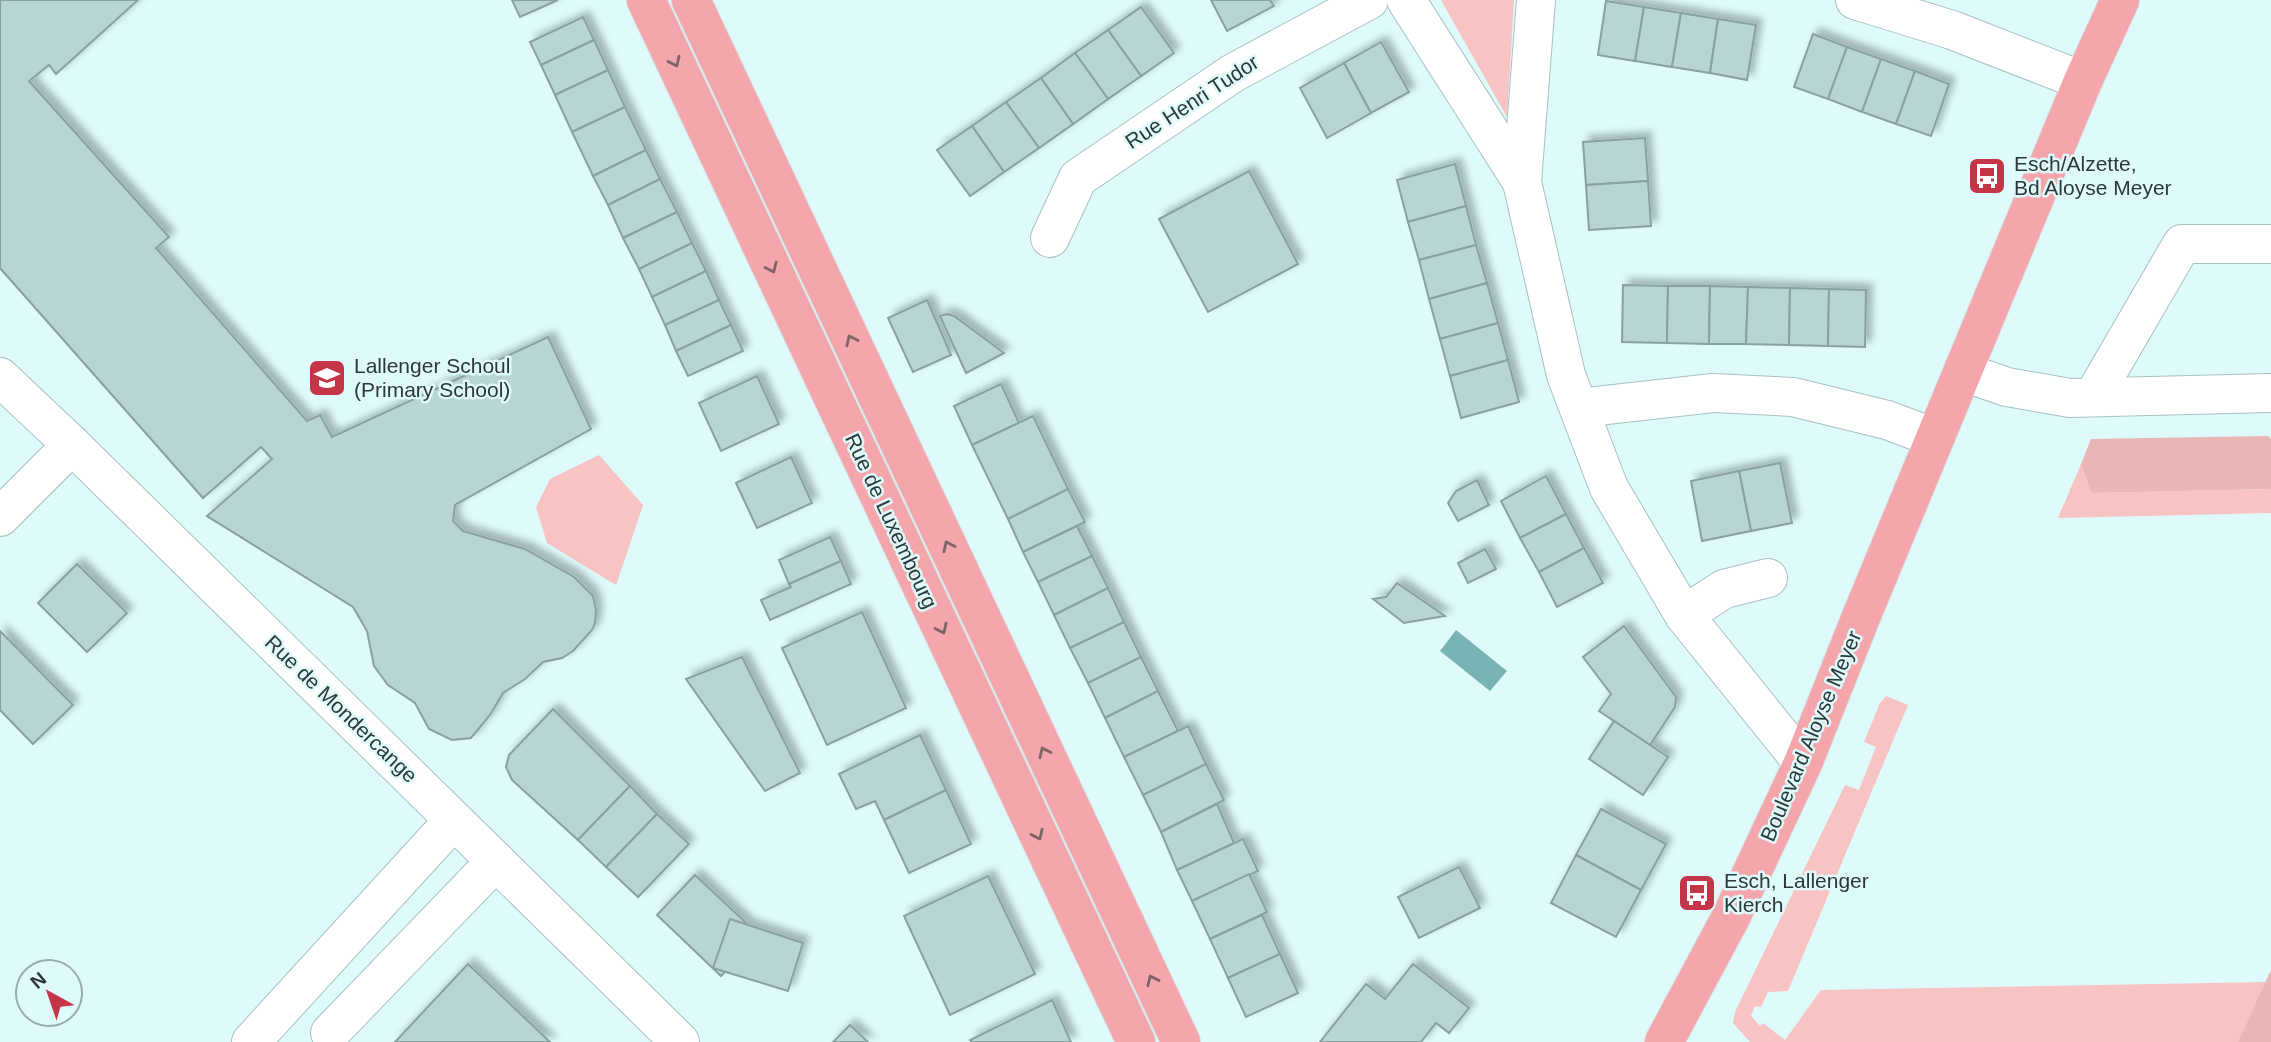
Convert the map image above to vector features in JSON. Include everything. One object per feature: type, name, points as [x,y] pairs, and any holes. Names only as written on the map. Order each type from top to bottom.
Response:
[{"type":"main road","name":"Rue de Luxembourg","points":[[646,0],[1136,1042]]},
{"type":"main road","name":"Rue de Luxembourg","points":[[691,0],[1181,1042]]},
{"type":"main road","name":"Boulevard Aloyse Meyer","points":[[1668,1035],[1731,917],[1803,763],[2083,80],[2120,0]]},
{"type":"street","name":"Rue Henri Tudor","points":[[1050,238],[1078,178],[1233,73],[1368,0]]},
{"type":"street","points":[[1406,0],[1522,182]]},
{"type":"street","points":[[1536,0],[1522,182],[1566,375],[1609,488],[1684,615],[1803,763]]},
{"type":"street","points":[[1855,0],[1952,30],[2083,80]]},
{"type":"street","points":[[2093,397],[2182,244],[2271,244]]},
{"type":"street","points":[[1963,372],[2007,387],[2070,398],[2271,394]]},
{"type":"street","name":"Rue de Mondercange","points":[[0,377],[680,1042]]},
{"type":"street","points":[[1579,408],[1713,393],[1793,397],[1888,420],[1935,438]]},
{"type":"street","points":[[0,517],[72,445]]},
{"type":"street","points":[[1684,615],[1724,589],[1768,578]]},
{"type":"street","points":[[251,1042],[454,820]]},
{"type":"street","points":[[330,1033],[496,861]]},
{"type":"shaded area","points":[[1441,0],[1514,0],[1507,117]]},
{"type":"shaded area","points":[[2268,436],[2271,439],[2271,489],[2092,493],[2081,464],[2091,439]]},
{"type":"shaded area","points":[[599,455],[643,505],[616,585],[547,543],[536,507],[550,479]]},
{"type":"shaded area","points":[[2081,464],[2093,493],[2271,489],[2271,513],[2058,518]]},
{"type":"shaded area","points":[[1886,696],[1908,705],[1788,991],[1768,992],[1761,1007],[1755,1006],[1751,1016],[1760,1026],[1763,1023],[1785,1040],[1821,990],[2266,982],[2238,1042],[1750,1042],[1733,1023],[1735,1012],[1845,785],[1859,790],[1876,747],[1864,742],[1880,703]]},
{"type":"shaded area","points":[[2271,970],[2271,1042],[2238,1042]]},
{"type":"water","points":[[1456,630],[1507,671],[1490,691],[1440,651]]},
{"type":"building","points":[[0,0],[138,0],[56,74],[49,65],[29,81],[169,237],[156,248],[307,421],[320,415],[332,437],[548,337],[591,429],[455,505],[453,521],[463,531],[525,549],[574,577],[593,596],[595,623],[573,651],[562,658],[543,662],[525,679],[503,693],[490,715],[471,738],[452,740],[429,729],[415,703],[388,685],[374,666],[367,631],[353,607],[207,516],[272,459],[261,447],[203,498],[0,268]]},
{"type":"building","points":[[512,0],[558,0],[520,17]]},
{"type":"building","points":[[1211,0],[1270,0],[1274,6],[1227,31]]},
{"type":"building","points":[[1606,1],[1644,7],[1635,61],[1598,55]]},
{"type":"building","points":[[1141,7],[1174,53],[1141,76],[1108,30]]},
{"type":"building","points":[[1644,7],[1681,13],[1672,67],[1635,61]]},
{"type":"building","points":[[1681,13],[1718,19],[1710,73],[1672,67]]},
{"type":"building","points":[[583,17],[594,40],[541,65],[530,42]]},
{"type":"building","points":[[1718,19],[1756,25],[1747,80],[1710,73]]},
{"type":"building","points":[[1108,30],[1141,76],[1108,99],[1075,53]]},
{"type":"building","points":[[1813,34],[1847,47],[1828,99],[1794,87]]},
{"type":"building","points":[[594,40],[608,70],[555,95],[541,65]]},
{"type":"building","points":[[1381,42],[1409,92],[1371,113],[1344,63]]},
{"type":"building","points":[[1847,47],[1881,59],[1862,112],[1828,99]]},
{"type":"building","points":[[1075,53],[1108,99],[1073,124],[1041,78]]},
{"type":"building","points":[[1881,59],[1915,71],[1896,124],[1862,112]]},
{"type":"building","points":[[1344,63],[1371,113],[1327,138],[1300,88]]},
{"type":"building","points":[[608,70],[625,107],[572,132],[555,95]]},
{"type":"building","points":[[1915,71],[1949,84],[1931,136],[1896,124]]},
{"type":"building","points":[[1041,78],[1073,124],[1039,148],[1006,102]]},
{"type":"building","points":[[1006,102],[1039,148],[1004,172],[972,126]]},
{"type":"building","points":[[625,107],[646,150],[593,176],[572,132]]},
{"type":"building","points":[[972,126],[1004,172],[970,196],[937,150]]},
{"type":"building","points":[[1645,138],[1648,181],[1586,185],[1583,142]]},
{"type":"building","points":[[646,150],[660,179],[608,205],[593,176]]},
{"type":"building","points":[[1455,164],[1466,206],[1408,222],[1397,180]]},
{"type":"building","points":[[1249,171],[1298,264],[1208,312],[1159,219]]},
{"type":"building","points":[[660,179],[677,212],[623,238],[608,205]]},
{"type":"building","points":[[1648,181],[1651,226],[1589,230],[1586,185]]},
{"type":"building","points":[[1466,206],[1476,245],[1419,260],[1408,222]]},
{"type":"building","points":[[677,212],[692,243],[639,269],[623,238]]},
{"type":"building","points":[[692,243],[706,271],[652,297],[639,269]]},
{"type":"building","points":[[1476,245],[1487,283],[1429,299],[1419,260]]},
{"type":"building","points":[[706,271],[719,300],[665,325],[652,297]]},
{"type":"building","points":[[1487,283],[1498,323],[1440,339],[1429,299]]},
{"type":"building","points":[[1623,285],[1668,286],[1667,343],[1622,342]]},
{"type":"building","points":[[1668,286],[1710,286],[1709,344],[1667,343]]},
{"type":"building","points":[[1710,286],[1748,287],[1746,344],[1709,344]]},
{"type":"building","points":[[1748,287],[1790,288],[1789,345],[1746,344]]},
{"type":"building","points":[[1790,288],[1829,289],[1828,346],[1789,345]]},
{"type":"building","points":[[1829,289],[1866,290],[1865,347],[1828,346]]},
{"type":"building","points":[[719,300],[731,325],[676,351],[665,325]]},
{"type":"building","points":[[927,300],[951,355],[913,372],[888,318]]},
{"type":"building","points":[[940,316],[954,316],[1004,353],[966,373]]},
{"type":"building","points":[[1498,323],[1508,360],[1450,376],[1440,339]]},
{"type":"building","points":[[731,325],[743,351],[688,376],[676,351]]},
{"type":"building","points":[[1508,360],[1519,402],[1461,418],[1450,376]]},
{"type":"building","points":[[757,376],[779,424],[721,451],[699,403]]},
{"type":"building","points":[[1001,384],[1019,423],[972,445],[954,406]]},
{"type":"building","points":[[1033,416],[1068,489],[1008,519],[972,445]]},
{"type":"building","points":[[791,457],[812,503],[757,528],[736,483]]},
{"type":"building","points":[[1780,463],[1792,523],[1751,531],[1739,471]]},
{"type":"building","points":[[1739,471],[1751,531],[1702,541],[1691,481]]},
{"type":"building","points":[[1546,476],[1566,514],[1520,538],[1501,501]]},
{"type":"building","points":[[1477,480],[1489,505],[1458,521],[1448,503],[1456,491]]},
{"type":"building","points":[[1068,489],[1085,522],[1023,552],[1008,519]]},
{"type":"building","points":[[1566,514],[1584,548],[1539,572],[1520,538]]},
{"type":"building","points":[[1077,526],[1092,556],[1038,582],[1023,552]]},
{"type":"building","points":[[830,537],[841,561],[789,584],[779,560]]},
{"type":"building","points":[[1584,548],[1603,583],[1557,607],[1539,572]]},
{"type":"building","points":[[1485,549],[1496,569],[1468,583],[1458,563]]},
{"type":"building","points":[[1092,556],[1108,588],[1054,615],[1038,582]]},
{"type":"building","points":[[841,561],[851,584],[770,620],[761,600],[791,587],[789,584]]},
{"type":"building","points":[[77,564],[127,613],[87,652],[38,603]]},
{"type":"building","points":[[1397,583],[1445,616],[1404,623],[1373,599],[1386,597]]},
{"type":"building","points":[[1108,588],[1124,622],[1070,648],[1054,615]]},
{"type":"building","points":[[862,612],[906,708],[827,745],[782,648]]},
{"type":"building","points":[[1124,622],[1141,657],[1088,683],[1070,648]]},
{"type":"building","points":[[1624,626],[1676,697],[1675,707],[1650,745],[1599,711],[1611,694],[1583,657]]},
{"type":"building","points":[[0,631],[73,705],[33,744],[0,710]]},
{"type":"building","points":[[742,657],[800,773],[765,791],[686,679]]},
{"type":"building","points":[[1141,657],[1158,691],[1105,718],[1088,683]]},
{"type":"building","points":[[1158,691],[1178,731],[1124,757],[1105,718]]},
{"type":"building","points":[[553,709],[630,786],[578,840],[512,780],[506,767],[509,755]]},
{"type":"building","points":[[1614,721],[1668,757],[1643,795],[1589,759]]},
{"type":"building","points":[[1188,726],[1206,764],[1143,795],[1124,757]]},
{"type":"building","points":[[920,735],[946,790],[884,820],[875,801],[856,809],[839,774]]},
{"type":"building","points":[[1206,764],[1224,800],[1161,832],[1143,795]]},
{"type":"building","points":[[630,786],[657,814],[606,867],[578,840]]},
{"type":"building","points":[[946,790],[971,844],[909,873],[884,820]]},
{"type":"building","points":[[1217,804],[1234,843],[1177,870],[1161,832]]},
{"type":"building","points":[[1601,809],[1666,844],[1641,890],[1576,855]]},
{"type":"building","points":[[657,814],[689,844],[638,897],[606,867]]},
{"type":"building","points":[[1243,839],[1258,871],[1192,901],[1177,870]]},
{"type":"building","points":[[1576,855],[1641,890],[1616,937],[1551,903]]},
{"type":"building","points":[[1459,867],[1480,908],[1419,938],[1398,897]]},
{"type":"building","points":[[1249,874],[1267,912],[1210,939],[1192,901]]},
{"type":"building","points":[[695,875],[760,936],[721,976],[657,915]]},
{"type":"building","points":[[988,876],[1035,974],[950,1015],[904,916]]},
{"type":"building","points":[[1262,915],[1280,954],[1228,978],[1210,939]]},
{"type":"building","points":[[730,919],[803,943],[788,991],[713,968]]},
{"type":"building","points":[[1280,954],[1298,993],[1246,1017],[1228,978]]},
{"type":"building","points":[[468,964],[550,1042],[395,1042]]},
{"type":"building","points":[[1413,964],[1469,1008],[1449,1033],[1436,1023],[1421,1042],[1320,1042],[1366,984],[1385,999]]},
{"type":"building","points":[[1052,1000],[1071,1042],[970,1040]]},
{"type":"building","points":[[850,1025],[868,1042],[833,1042]]},
{"type":"place","name":"Esch/Alzette, Bd Aloyse Meyer","points":[[1987,176]]},
{"type":"place","name":"Lallenger Schoul (Primary School)","points":[[327,378]]},
{"type":"place","name":"Esch, Lallenger Kierch","points":[[1697,893]]}]
